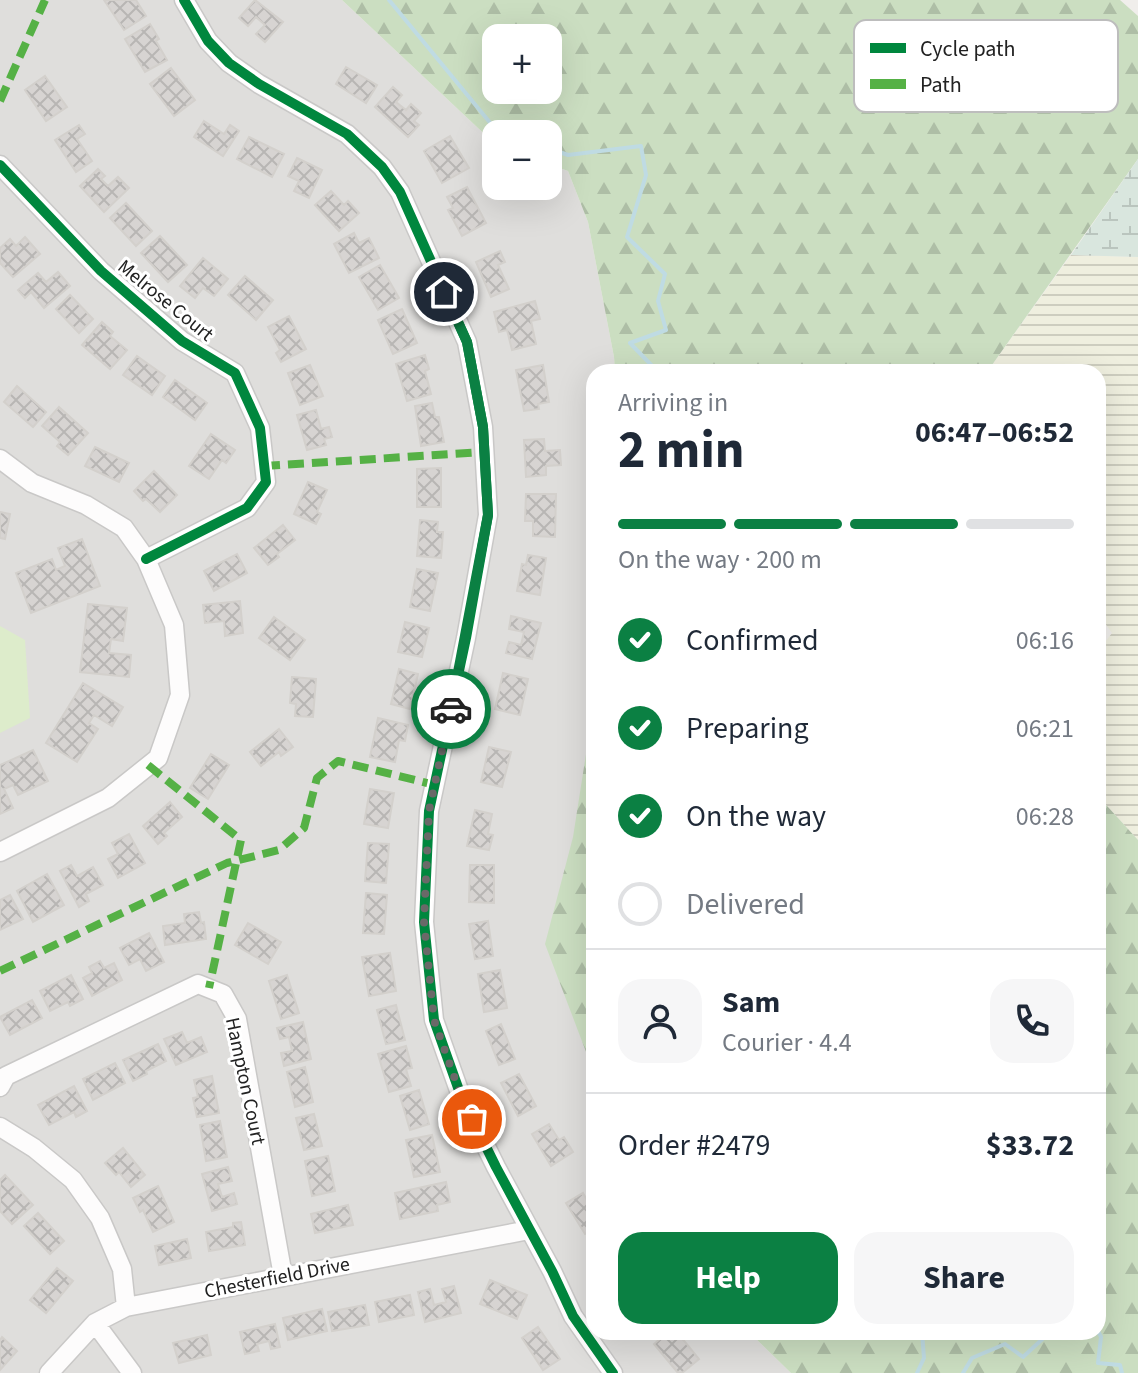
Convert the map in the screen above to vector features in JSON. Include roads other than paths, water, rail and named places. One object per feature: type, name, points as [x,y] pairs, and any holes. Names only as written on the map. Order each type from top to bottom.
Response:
[{"type":"street","points":[[184,0],[208,41],[229,63],[259,84],[339,128],[382,167],[400,192],[467,342],[483,427],[488,515],[466,638],[429,811],[424,922],[434,1020],[461,1096],[573,1316],[586,1335]]},
{"type":"street","name":"Melrose Court","points":[[0,165],[101,271],[182,341],[235,373],[260,428],[266,482],[247,508],[146,559]]},
{"type":"street","points":[[0,459],[32,483],[86,505],[124,528],[146,559],[174,625],[180,695],[158,758],[108,798],[0,852]]},
{"type":"street","name":"Hampton Court","points":[[0,1087],[6,1076],[198,984],[223,994],[237,1019],[283,1276]]},
{"type":"street","points":[[0,1127],[34,1148],[73,1180],[100,1218],[122,1269],[126,1307]]},
{"type":"street","name":"Chesterfield Drive","points":[[49,1373],[95,1323],[126,1307],[529,1230]]},
{"type":"street","points":[[95,1323],[132,1373]]},
{"type":"street","points":[[590,1340],[613,1373]]},
{"type":"waterway","points":[[389,0],[488,120]]},
{"type":"waterway","points":[[562,153],[568,155],[641,146],[646,175],[627,237],[665,274],[658,301],[666,330],[630,343],[650,364]]},
{"type":"waterway","points":[[917,1373],[924,1358],[923,1340]]},
{"type":"waterway","points":[[963,1373],[972,1358],[1005,1344],[1023,1357],[1041,1340]]},
{"type":"waterway","points":[[1101,1340],[1098,1363],[1120,1365],[1122,1373]]}]
